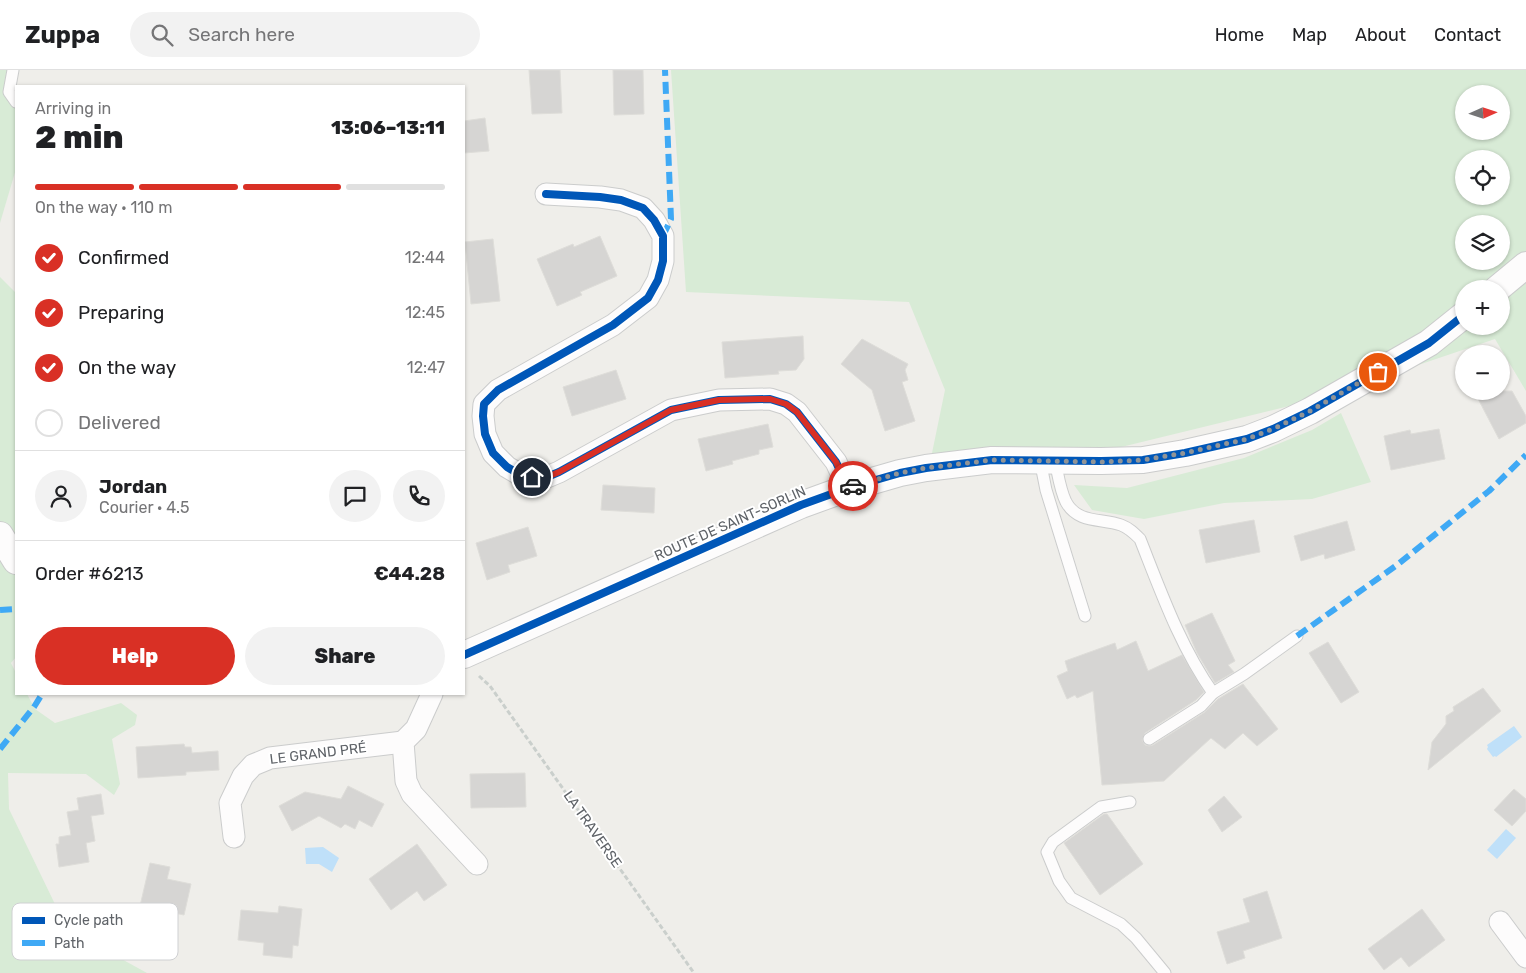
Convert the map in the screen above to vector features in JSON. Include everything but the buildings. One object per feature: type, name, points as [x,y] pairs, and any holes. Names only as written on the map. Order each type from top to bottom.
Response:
[{"type":"street","points":[[546,194],[621,200],[643,208],[654,220],[663,236],[664,261],[658,280],[648,298],[613,325],[498,390],[484,404],[482,416],[485,434],[492,453],[507,467],[519,474],[532,477],[547,477],[671,410],[719,400],[770,399],[786,404],[797,412],[836,462],[848,488]]},
{"type":"street","points":[[1508,280],[1526,265]]},
{"type":"street","name":"ROUTE DE SAINT-SORLIN","points":[[465,655],[801,505],[848,488],[900,473],[992,460],[1101,462],[1143,460],[1247,439],[1310,411],[1429,343],[1455,322]]},
{"type":"street","points":[[0,535],[15,559]]},
{"type":"street","points":[[432,695],[416,729],[403,742],[406,781],[412,794],[477,864]]},
{"type":"street","name":"LE GRAND PRÉ","points":[[234,837],[230,803],[243,776],[252,765],[270,758],[403,742]]},
{"type":"street","points":[[1500,922],[1526,957]]},
{"type":"lane","points":[[12,70],[9,92],[15,101]]},
{"type":"lane","points":[[1048,461],[1046,490],[1085,616]]},
{"type":"lane","points":[[1048,461],[1066,502],[1074,512],[1085,518],[1121,525],[1140,539],[1167,608],[1197,670],[1213,693]]},
{"type":"lane","points":[[1149,739],[1201,706],[1213,693],[1298,636]]},
{"type":"lane","points":[[1130,802],[1101,807],[1053,842],[1047,852],[1059,881],[1071,898],[1121,924],[1136,938],[1165,973]]},
{"type":"green space","points":[[0,70],[7,70],[15,104],[15,172],[0,223]]},
{"type":"green space","points":[[671,70],[1526,70],[1526,391],[1510,364],[1510,345],[1499,345],[1495,339],[1477,345],[1455,345],[1455,353],[1318,399],[1109,450],[932,453],[945,390],[909,302],[686,292]]},
{"type":"green space","points":[[0,277],[15,292],[15,658],[11,663],[15,671],[15,695],[28,695],[35,709],[55,723],[121,703],[137,715],[135,725],[112,739],[120,784],[114,795],[86,774],[8,773],[9,809],[54,903],[12,903],[12,960],[123,960],[147,973],[0,973]]},
{"type":"green space","points":[[1341,413],[1371,482],[1312,499],[1224,503],[1144,519],[1092,510],[1074,485],[1127,488],[1244,458],[1312,430]]},
{"type":"water","points":[[1514,726],[1522,737],[1496,757],[1493,757],[1487,749],[1487,745]]},
{"type":"water","points":[[1506,829],[1516,838],[1497,859],[1487,850]]},
{"type":"water","points":[[323,847],[339,858],[332,872],[319,864],[306,864],[305,848]]},
{"type":"marked path","points":[[663,236],[671,219],[665,70]]},
{"type":"marked path","points":[[1297,636],[1397,565],[1489,491],[1526,455]]},
{"type":"marked path","points":[[0,610],[15,609]]},
{"type":"marked path","points":[[0,749],[41,695]]},
{"type":"cycle path","points":[[546,194],[621,200],[643,208],[654,220],[663,236],[663,261],[658,280],[648,298],[613,325],[498,390],[484,404],[485,434],[493,453],[507,467],[519,474],[532,477],[547,477],[671,410],[719,400],[770,399],[786,404],[797,412],[836,462],[848,488]]},
{"type":"cycle path","points":[[465,655],[801,505],[848,488],[900,473],[992,460],[1143,460],[1247,439],[1310,411],[1429,343],[1455,322]]},
{"type":"way so far","points":[[853,486],[926,468],[992,460],[1101,462],[1143,460],[1185,453],[1247,439],[1273,429],[1310,411],[1378,372]]},
{"type":"route","points":[[532,477],[547,477],[559,472],[671,410],[719,400],[770,399],[786,404],[797,412],[836,462],[848,488],[853,486]]}]
